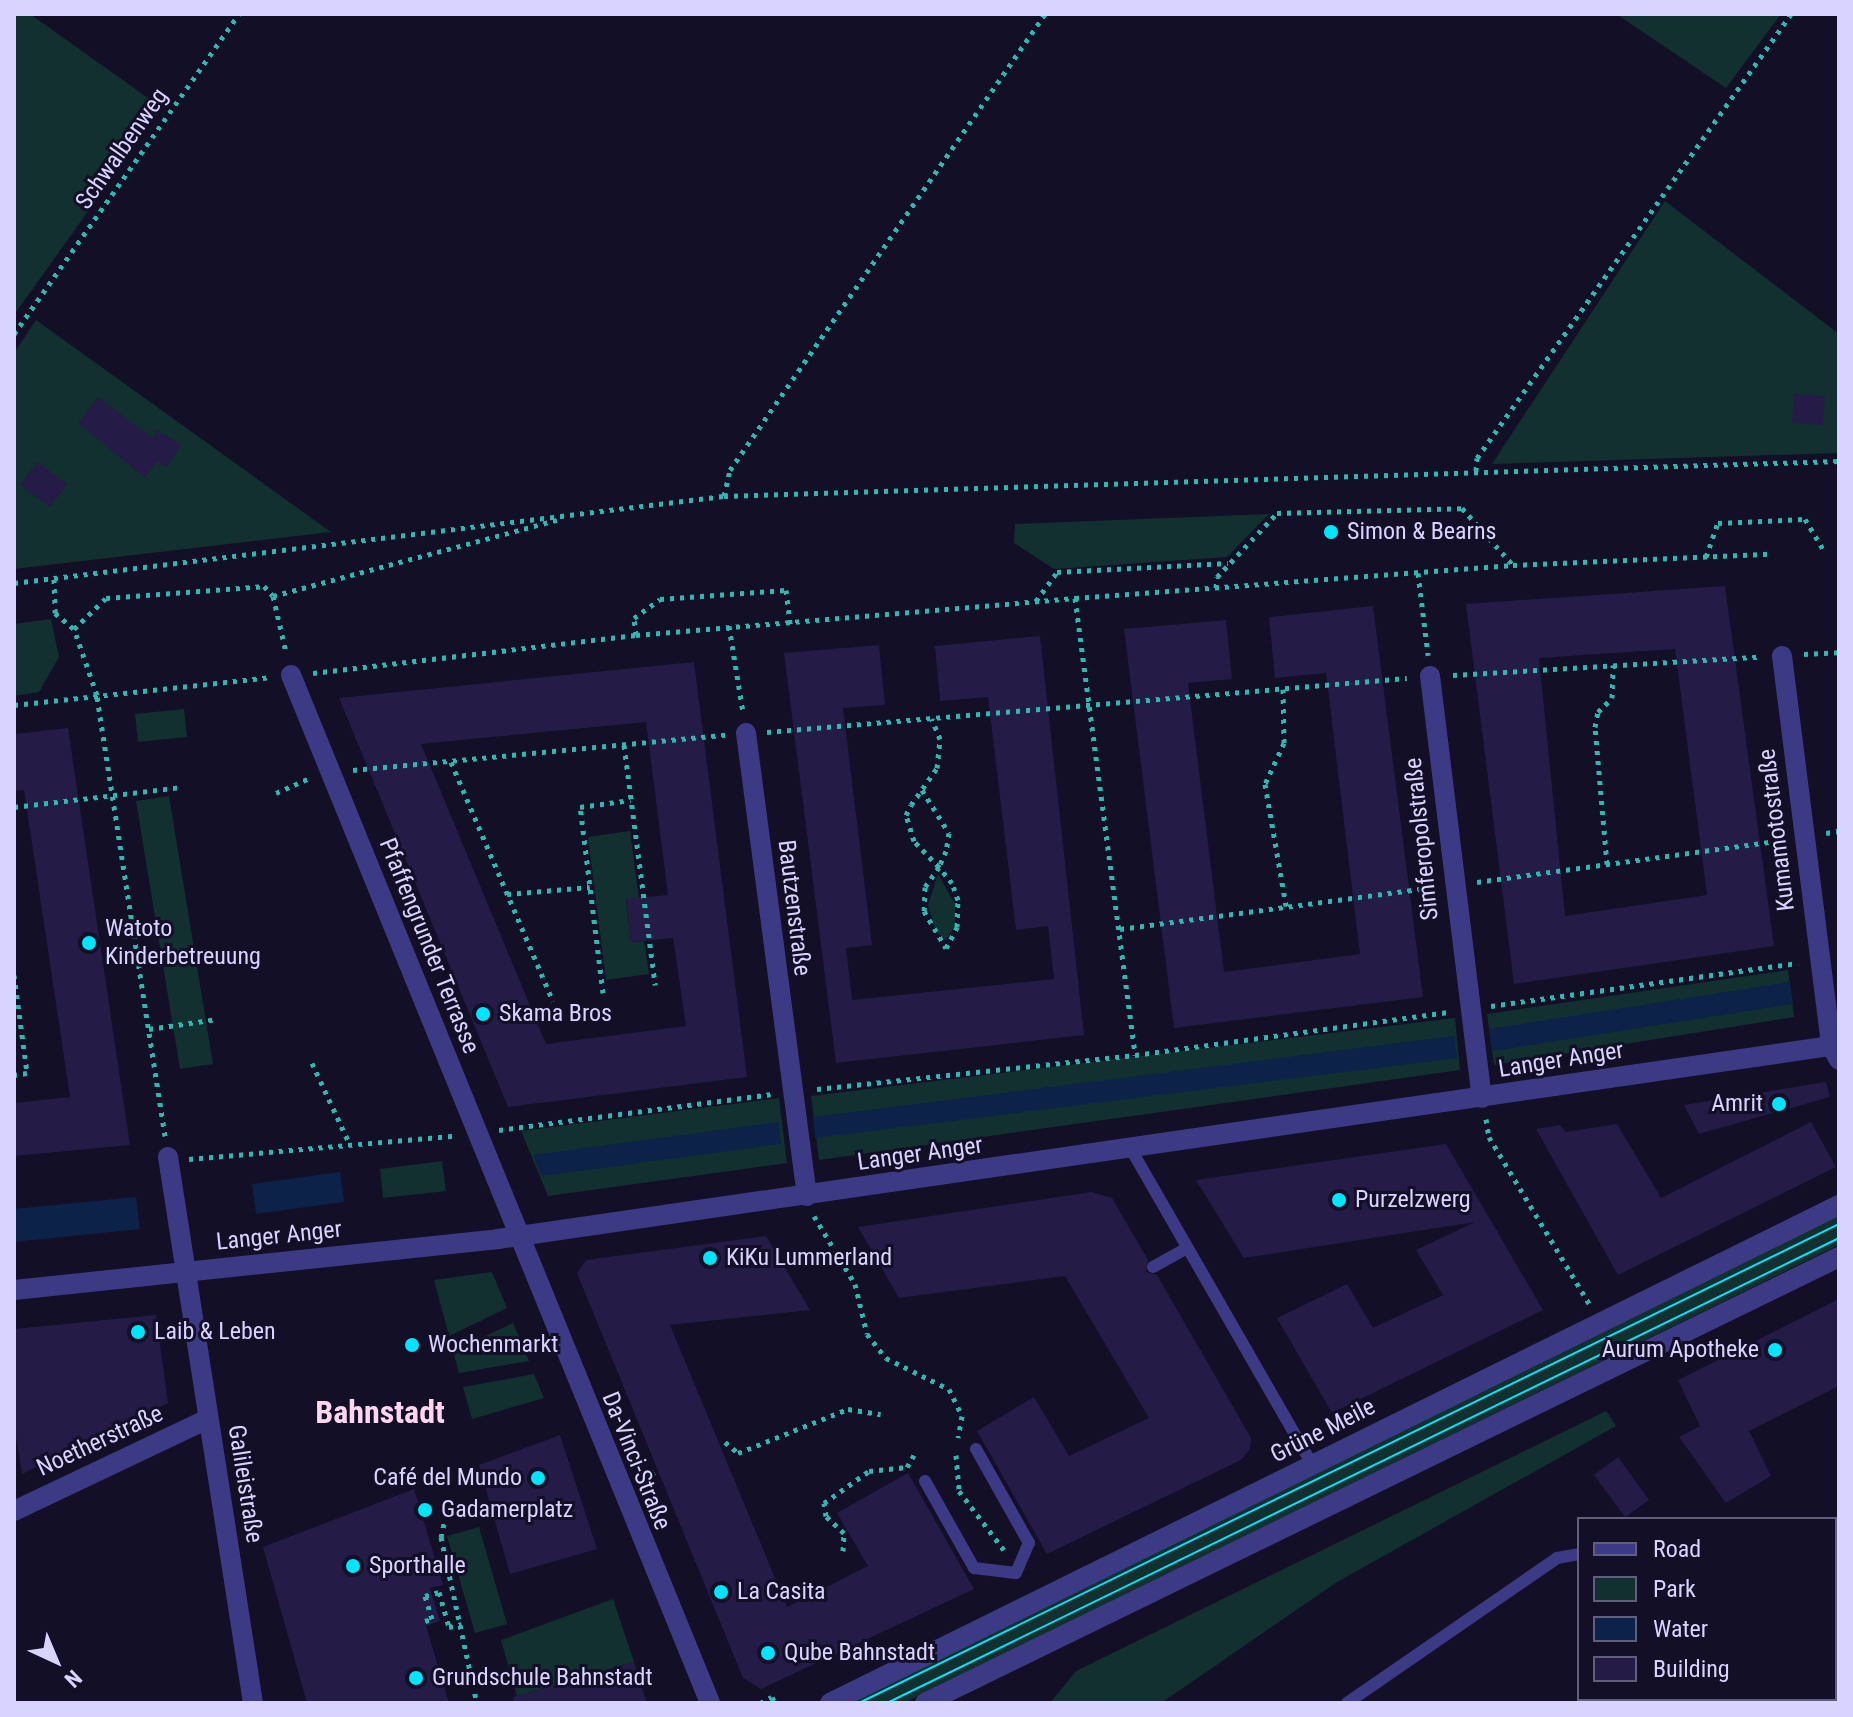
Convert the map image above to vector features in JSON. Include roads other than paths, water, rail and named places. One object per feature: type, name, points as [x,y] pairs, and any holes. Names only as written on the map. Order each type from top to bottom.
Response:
[{"type":"street","name":"Kumamotostraße","points":[[1782,656],[1819,960],[1835,1053]]},
{"type":"street","name":"Pfaffengrunder Terrasse","points":[[291,675],[518,1236]]},
{"type":"street","name":"Simferopolstraße","points":[[1430,676],[1468,1009],[1482,1098]]},
{"type":"street","name":"Bautzenstraße","points":[[746,733],[807,1196]]},
{"type":"street","name":"Langer Anger","points":[[14,1290],[518,1236],[1132,1151],[1482,1098],[1835,1053]]},
{"type":"street","points":[[168,1157],[187,1273]]},
{"type":"street","name":"Grüne Meile","points":[[830,1703],[1313,1466],[1599,1319],[1839,1205]]},
{"type":"street","name":"Da-Vinci-Straße","points":[[518,1236],[710,1703]]},
{"type":"street","points":[[925,1703],[1839,1257]]},
{"type":"street","name":"Galileistraße","points":[[187,1273],[253,1703]]},
{"type":"street","name":"Noetherstraße","points":[[14,1511],[208,1419]]},
{"type":"lane","points":[[1132,1151],[1313,1466]]},
{"type":"lane","points":[[1153,1267],[1187,1248]]},
{"type":"lane","points":[[925,1481],[974,1568],[1016,1573],[1029,1543],[976,1449]]},
{"type":"lane","points":[[1347,1703],[1557,1558],[1577,1554]]},
{"type":"water","points":[[1790,982],[1793,1004],[1492,1051],[1489,1029]]},
{"type":"water","points":[[1454,1036],[1457,1058],[815,1138],[813,1117]]},
{"type":"water","points":[[778,1122],[781,1144],[542,1176],[533,1155]]},
{"type":"water","points":[[340,1172],[344,1202],[256,1214],[252,1184]]},
{"type":"water","points":[[136,1197],[140,1229],[14,1242],[14,1209]]},
{"type":"tram line","points":[[859,1703],[1839,1224]]},
{"type":"tram line","points":[[887,1703],[1839,1238]]},
{"type":"place","name":"Simon & Bearns","points":[[1331,532]]},
{"type":"place","name":"Watoto Kinderbetreuung","points":[[89,943]]},
{"type":"place","name":"Skama Bros","points":[[483,1014]]},
{"type":"place","name":"Amrit","points":[[1779,1104]]},
{"type":"place","name":"Purzelzwerg","points":[[1339,1200]]},
{"type":"place","name":"KiKu Lummerland","points":[[710,1258]]},
{"type":"place","name":"Laib & Leben","points":[[138,1332]]},
{"type":"place","name":"Wochenmarkt","points":[[412,1345]]},
{"type":"place","name":"Aurum Apotheke","points":[[1775,1350]]},
{"type":"place","name":"Café del Mundo","points":[[538,1478]]},
{"type":"place","name":"Gadamerplatz","points":[[425,1510]]},
{"type":"place","name":"Sporthalle","points":[[353,1566]]},
{"type":"place","name":"La Casita","points":[[721,1592]]},
{"type":"place","name":"Qube Bahnstadt","points":[[768,1653]]},
{"type":"place","name":"Grundschule Bahnstadt","points":[[416,1678]]},
{"type":"district","name":"Bahnstadt","points":[[380,1412]]}]
